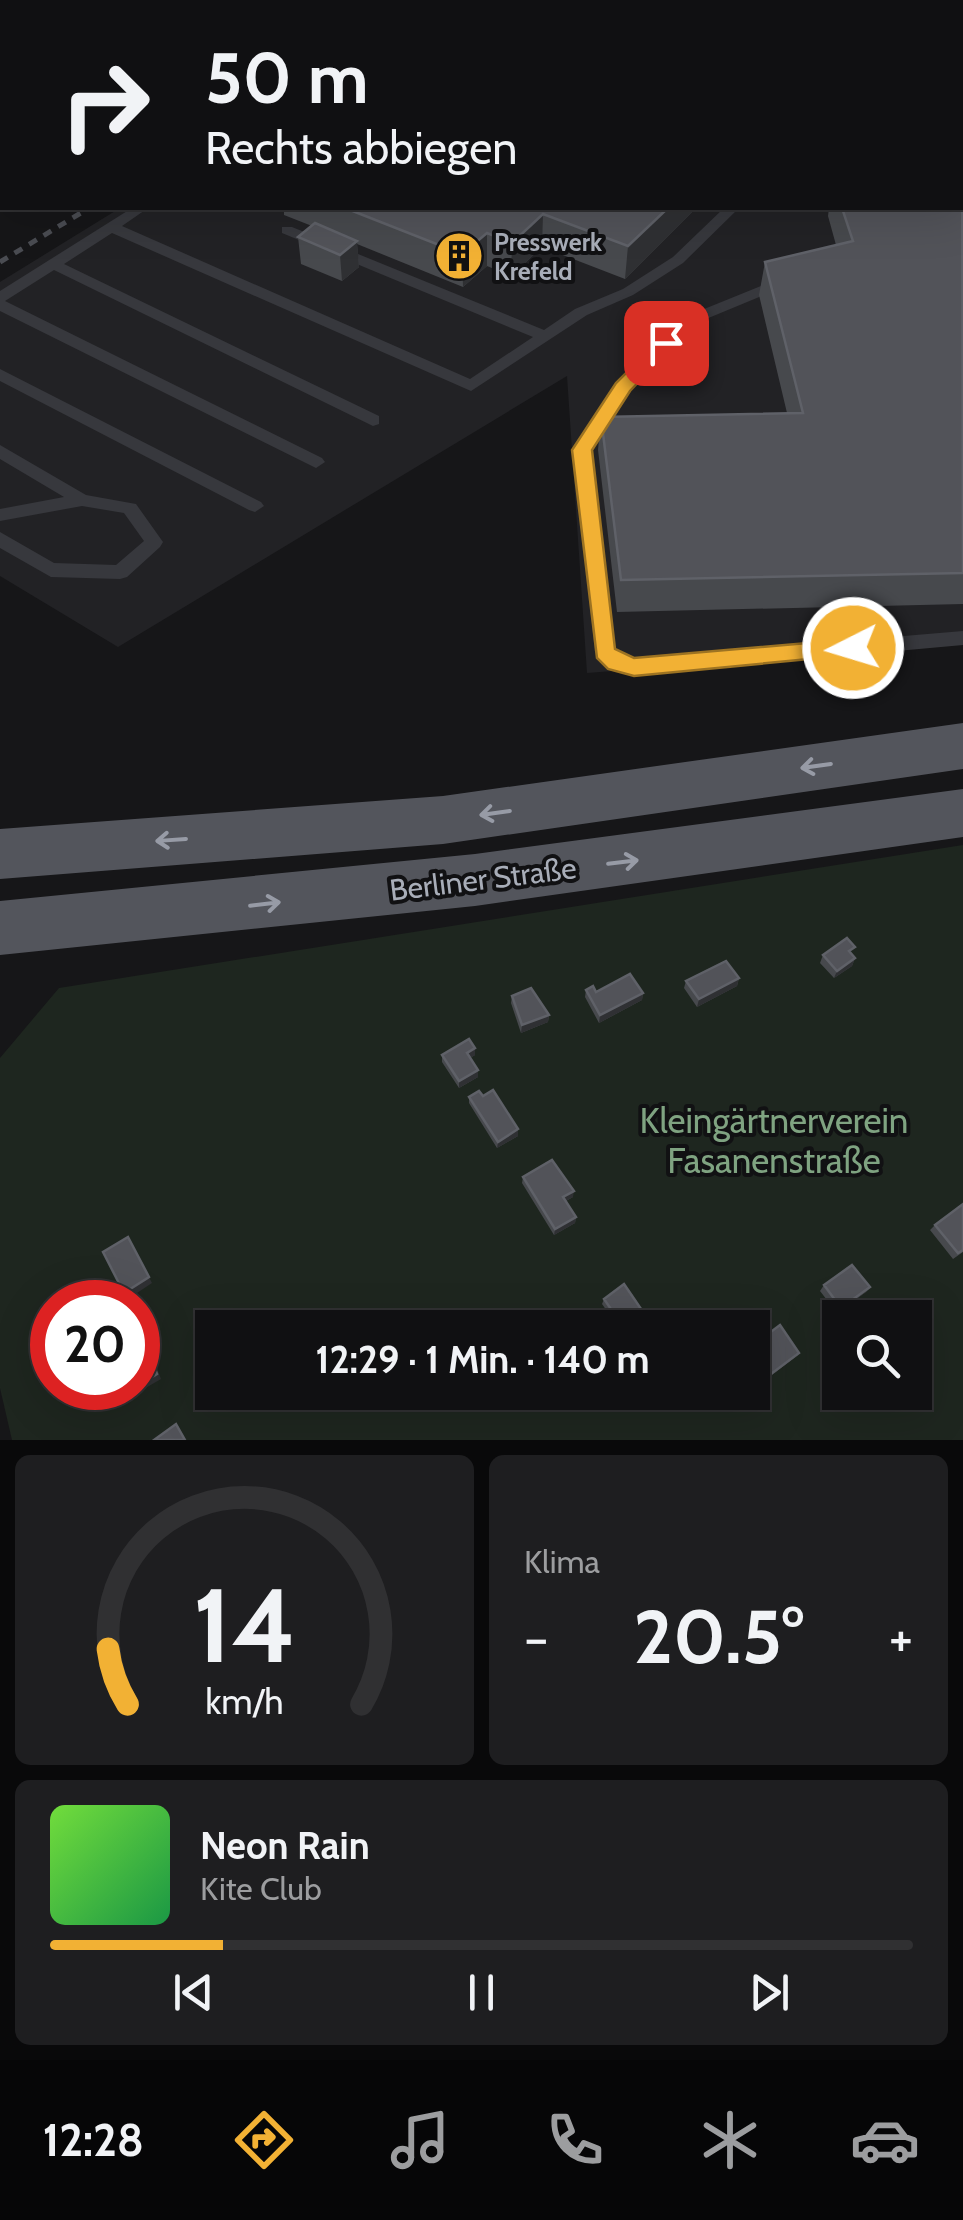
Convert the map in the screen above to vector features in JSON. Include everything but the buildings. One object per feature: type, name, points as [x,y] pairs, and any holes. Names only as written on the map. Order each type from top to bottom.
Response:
[{"type":"main road","points":[[0,854],[442,820],[963,746]]},
{"type":"main road","name":"Berliner Straße","points":[[0,928],[168,915],[467,881],[834,836],[963,813]]},
{"type":"lane","points":[[138,210],[0,301],[316,462]]},
{"type":"lane","points":[[110,227],[471,386],[545,336],[678,260],[730,210]]},
{"type":"lane","points":[[287,230],[545,336]]},
{"type":"lane","points":[[53,264],[373,420]]},
{"type":"lane","points":[[806,272],[688,321],[623,387],[582,450],[605,652],[616,663],[634,667],[963,638]]},
{"type":"lane","points":[[0,374],[254,506]]},
{"type":"lane","points":[[0,451],[82,500]]},
{"type":"lane","points":[[0,515],[82,500],[130,508],[154,542],[120,572],[51,570],[0,538]]},
{"type":"shaded area","points":[[117,210],[963,210],[963,644],[587,673],[567,376],[118,647],[0,576],[0,282]]},
{"type":"green space","name":"Kleingärtnerverein Fasanenstraße","points":[[963,845],[963,1440],[12,1440],[0,1388],[0,1058],[59,988]]},
{"type":"railway","points":[[0,262],[86,210]]},
{"type":"place","name":"Presswerk Krefeld","points":[[459,256]]},
{"type":"route","points":[[666,343],[623,387],[582,450],[605,652],[616,663],[634,667],[853,648]]}]
